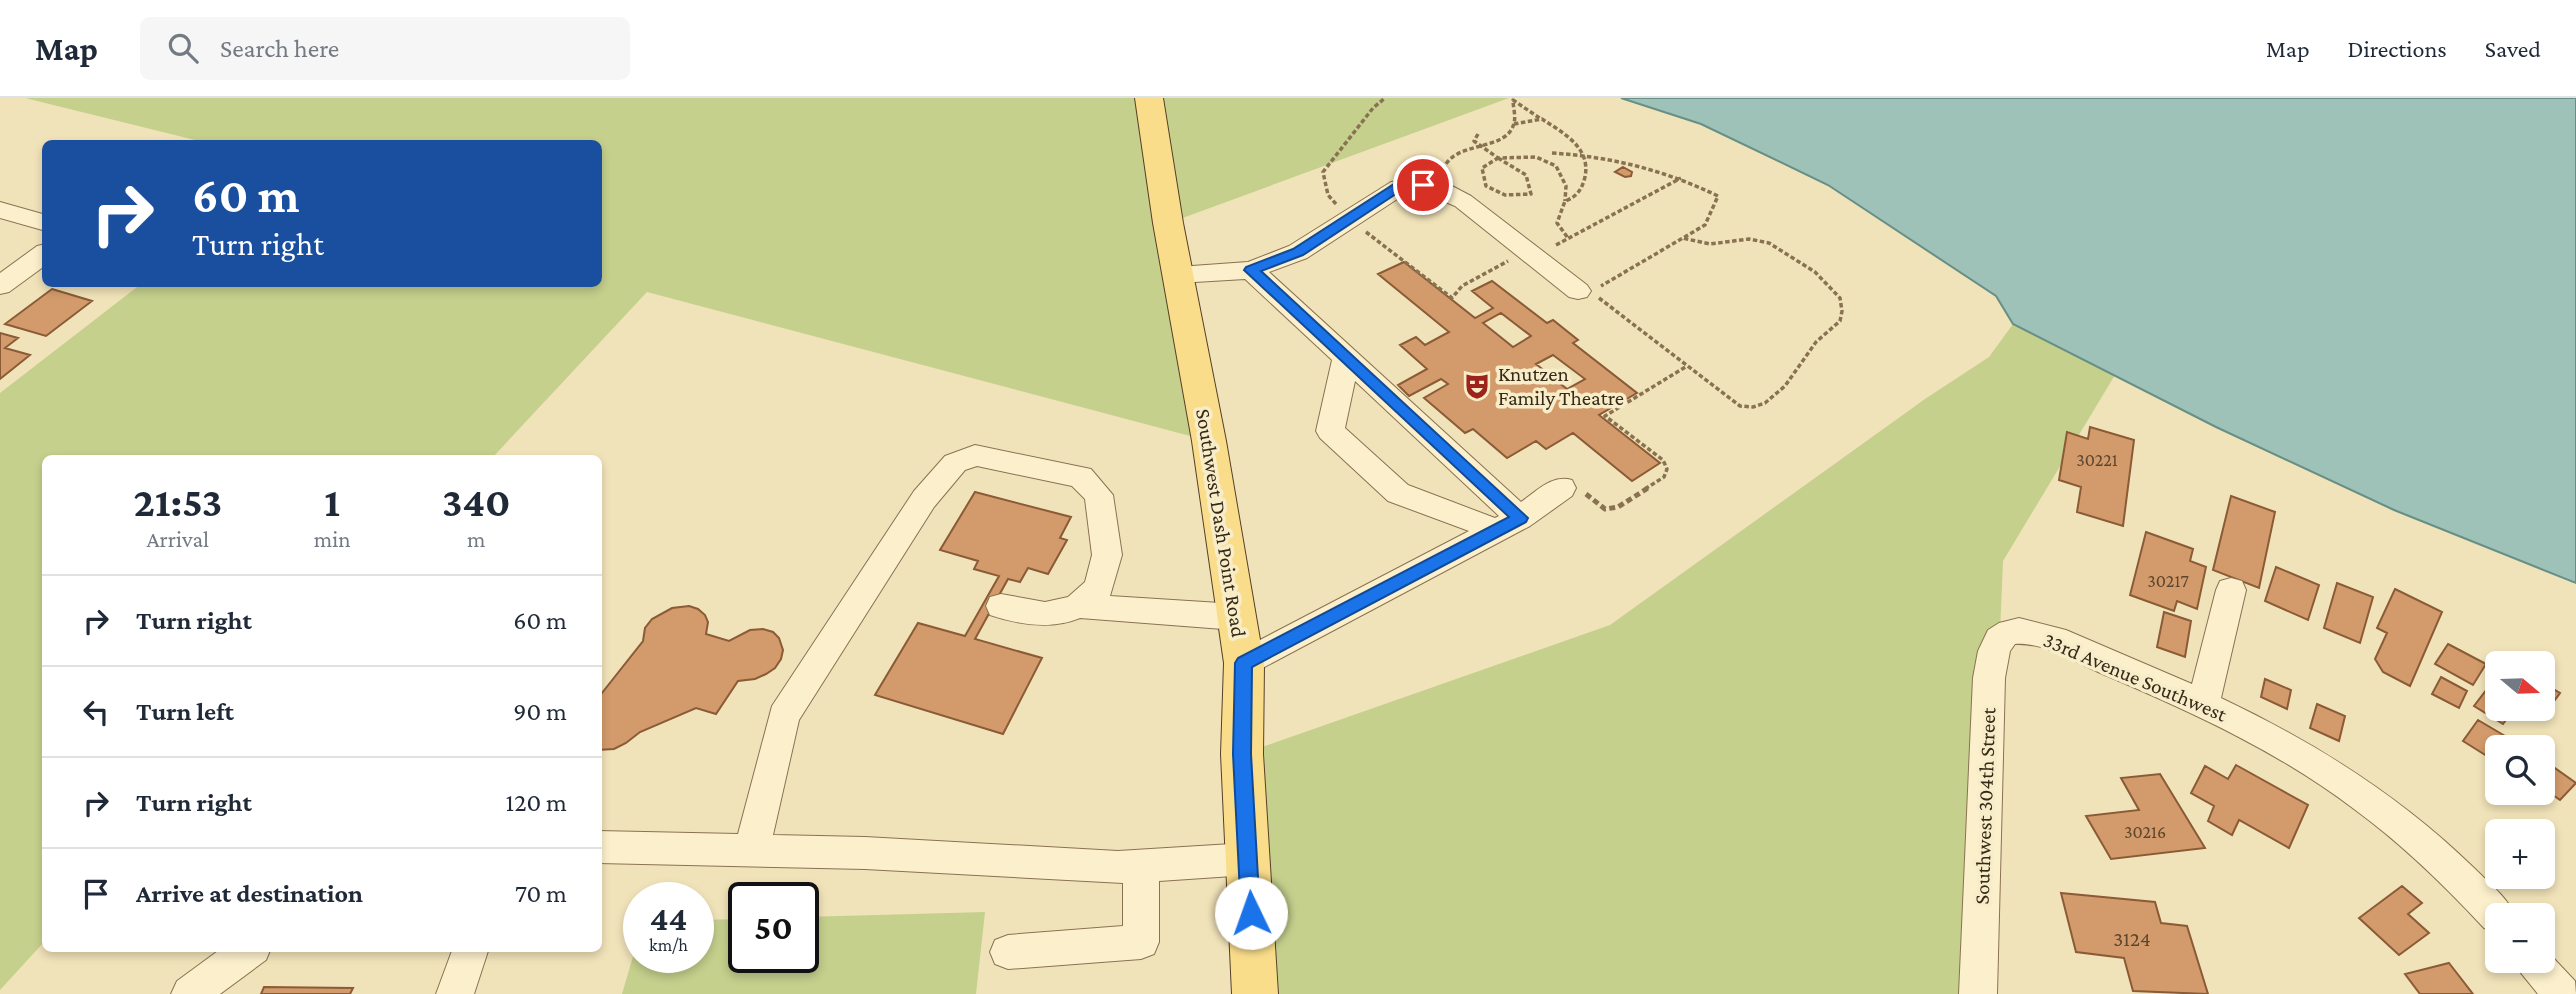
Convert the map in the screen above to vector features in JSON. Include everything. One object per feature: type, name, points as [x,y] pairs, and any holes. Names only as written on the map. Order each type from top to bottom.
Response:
[{"type":"main road","name":"Southwest Dash Point Road","points":[[1149,98],[1209,441],[1244,663],[1242,754],[1255,994]]},
{"type":"street","points":[[1178,275],[1251,270],[1298,252],[1399,187],[1423,185],[1444,191],[1463,201],[1578,291]]},
{"type":"street","points":[[0,210],[42,222]]},
{"type":"street","points":[[0,286],[42,255]]},
{"type":"street","points":[[1251,270],[1346,359],[1509,524]]},
{"type":"street","points":[[1346,359],[1330,431],[1398,494],[1509,524]]},
{"type":"street","points":[[752,850],[784,716],[924,499],[955,463],[975,455],[1081,477],[1099,495],[1107,555],[1099,588],[1079,606],[1061,613],[1045,614],[1001,606]]},
{"type":"street","points":[[1244,663],[1509,524],[1562,488]]},
{"type":"street","points":[[2203,705],[2231,590]]},
{"type":"street","points":[[1079,606],[1237,617]]},
{"type":"street","name":"33rd Avenue Southwest","points":[[2016,631],[2054,640],[2203,705],[2321,767],[2393,819],[2456,872],[2485,903]]},
{"type":"street","name":"Southwest 304th Street","points":[[1978,994],[1989,678],[1997,642],[2016,631]]},
{"type":"street","points":[[602,847],[864,853],[1118,867],[1248,859]]},
{"type":"street","points":[[1007,952],[1141,942],[1141,866]]},
{"type":"street","points":[[191,994],[248,952]]},
{"type":"street","points":[[454,994],[470,952]]},
{"type":"street","points":[[2544,973],[2562,994]]},
{"type":"path","points":[[1385,98],[1373,108],[1323,172],[1328,195],[1392,255],[1406,262],[1452,298],[1462,286],[1568,238],[1682,178]]},
{"type":"path","points":[[1507,98],[1575,142],[1585,155],[1588,169],[1582,188],[1575,198],[1565,201]]},
{"type":"path","points":[[1444,191],[1443,166],[1449,157],[1511,131],[1514,124],[1513,100]]},
{"type":"path","points":[[1514,124],[1542,119]]},
{"type":"path","points":[[1478,134],[1474,141],[1498,158],[1526,175],[1531,194],[1505,195],[1486,186],[1482,168],[1498,158],[1519,153],[1532,155],[1549,161],[1563,173],[1568,186],[1558,223],[1568,238]]},
{"type":"path","points":[[1552,153],[1629,161],[1682,178],[1718,196],[1704,225],[1590,292],[1740,406],[1752,409],[1770,401],[1800,368],[1816,342],[1839,322],[1843,309],[1839,295],[1821,274],[1764,241],[1746,239],[1716,244],[1682,238]]},
{"type":"path","points":[[1562,488],[1584,492],[1605,509],[1618,507],[1664,477],[1667,469],[1662,460],[1605,416],[1688,366]]},
{"type":"green space","points":[[25,98],[1509,98],[1169,223],[1209,441],[647,292],[495,455],[42,455],[42,944],[0,990],[0,393],[137,287],[602,287],[602,140],[195,140]]},
{"type":"green space","points":[[2013,324],[2115,375],[2003,561],[1985,994],[1250,994],[1242,754],[1610,625],[1925,399],[1989,357]]},
{"type":"green space","points":[[985,912],[976,994],[622,994],[628,973],[714,973],[714,920],[728,919],[728,973],[819,973],[819,917]]},
{"type":"water","points":[[1621,98],[2576,98],[2576,583],[2394,510],[2216,427],[2013,324],[1996,296],[1828,185],[1701,124]]},
{"type":"building","points":[[1623,167],[1632,172],[1631,176],[1625,177],[1615,172]]},
{"type":"building","points":[[1404,262],[1475,318],[1493,308],[1472,291],[1492,281],[1547,323],[1553,320],[1578,340],[1573,343],[1637,393],[1599,415],[1660,463],[1632,481],[1573,433],[1546,449],[1536,441],[1507,458],[1473,429],[1465,433],[1424,398],[1448,384],[1441,379],[1409,396],[1398,385],[1427,369],[1400,345],[1416,337],[1425,345],[1449,332],[1378,274]],"holes":[[[1501,313],[1531,336],[1513,347],[1483,323]],[[1553,355],[1585,379],[1567,389],[1536,364]]]},
{"type":"building","points":[[52,289],[92,301],[46,336],[5,324]]},
{"type":"building","points":[[0,333],[18,338],[5,348],[30,355],[0,379]]},
{"type":"building","points":[[2090,427],[2134,440],[2123,526],[2077,512],[2081,487],[2059,480],[2067,432],[2088,439]]},
{"type":"building","points":[[975,492],[1071,517],[1060,538],[1067,540],[1048,574],[1028,568],[1020,582],[1008,579],[975,639],[1042,658],[1003,734],[875,695],[918,623],[965,636],[999,576],[974,569],[978,561],[940,550]]},
{"type":"building","points":[[2231,496],[2275,512],[2259,588],[2213,570]]},
{"type":"building","points":[[2146,532],[2193,549],[2190,561],[2206,567],[2197,609],[2177,601],[2174,611],[2130,595]]},
{"type":"building","points":[[2276,567],[2319,585],[2308,620],[2265,601]]},
{"type":"building","points":[[2337,583],[2373,597],[2360,643],[2324,628]]},
{"type":"building","points":[[2395,589],[2442,612],[2410,686],[2383,672],[2375,659],[2387,633],[2377,628]]},
{"type":"building","points":[[689,606],[698,609],[708,622],[706,634],[729,641],[750,630],[763,629],[773,632],[779,638],[783,650],[781,659],[775,668],[766,674],[755,679],[738,681],[716,714],[696,708],[640,732],[614,749],[602,750],[602,693],[643,641],[645,628],[652,619],[672,608]]},
{"type":"building","points":[[2164,612],[2191,621],[2185,657],[2157,647]]},
{"type":"building","points":[[2448,644],[2485,666],[2473,685],[2435,664]]},
{"type":"building","points":[[2441,677],[2467,691],[2459,708],[2432,694]]},
{"type":"building","points":[[2265,679],[2291,690],[2287,709],[2261,697]]},
{"type":"building","points":[[2485,692],[2485,713],[2474,706]]},
{"type":"building","points":[[2317,704],[2345,716],[2339,741],[2310,728]]},
{"type":"building","points":[[2478,720],[2503,735],[2485,735],[2485,755],[2463,741]]},
{"type":"building","points":[[2236,765],[2308,805],[2289,848],[2239,820],[2232,835],[2208,821],[2214,806],[2191,793],[2205,766],[2228,779]]},
{"type":"building","points":[[2555,768],[2576,783],[2560,800],[2555,796]]},
{"type":"building","points":[[2160,774],[2205,848],[2111,859],[2086,816],[2139,810],[2121,778]]},
{"type":"building","points":[[2402,886],[2422,903],[2408,914],[2429,933],[2399,955],[2359,918]]},
{"type":"building","points":[[2061,893],[2155,902],[2161,923],[2187,926],[2208,994],[2133,991],[2124,958],[2076,952]]},
{"type":"building","points":[[2449,963],[2473,994],[2420,994],[2405,974]]},
{"type":"building","points":[[264,987],[353,988],[350,994],[261,994]]},
{"type":"place","name":"Knutzen Family Theatre","points":[[1477,386]]},
{"type":"route","points":[[1251,913],[1242,754],[1244,663],[1520,518],[1251,270],[1298,252],[1399,187],[1423,185]]}]
